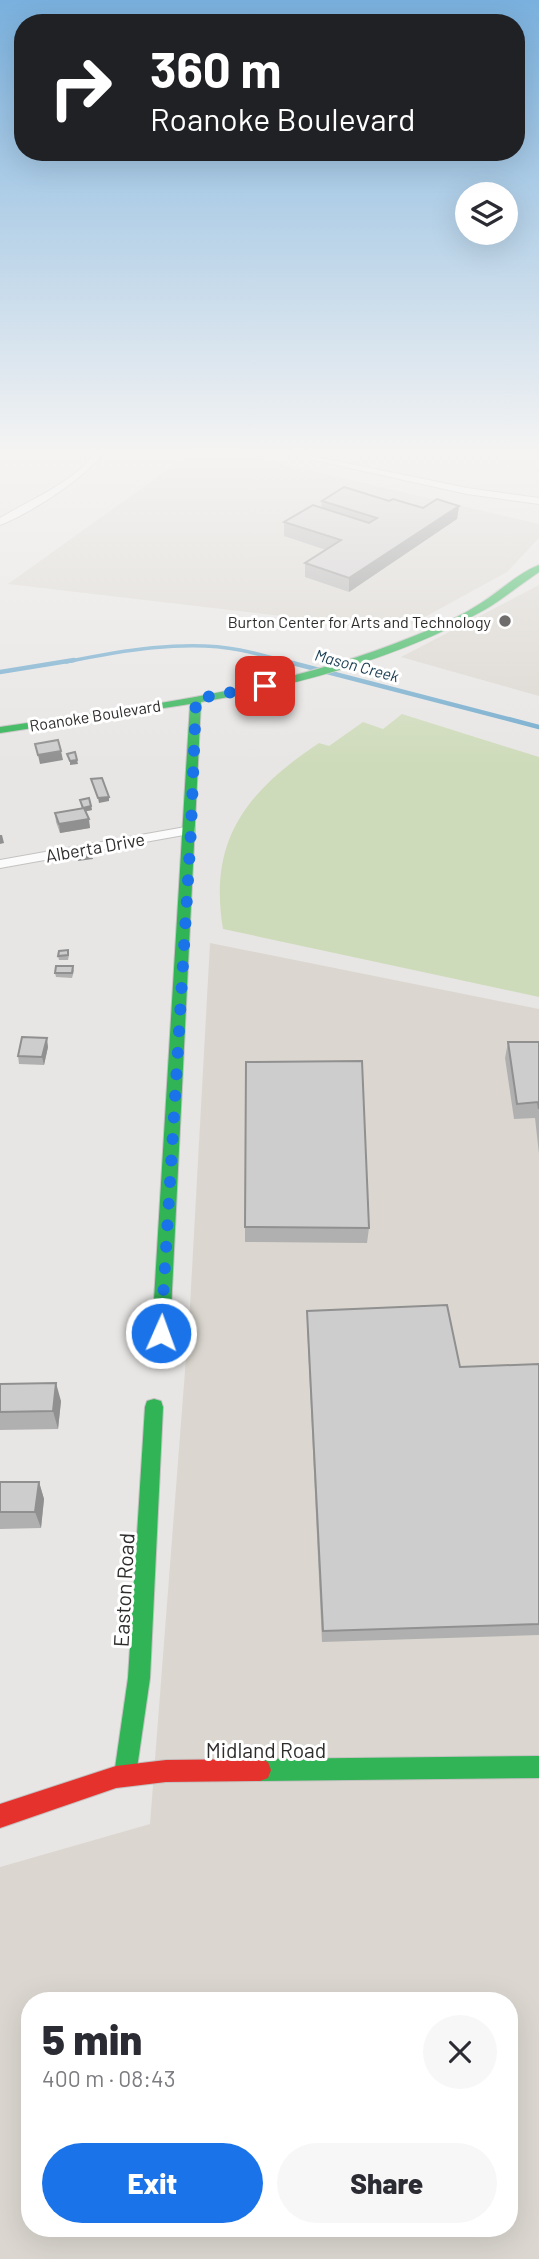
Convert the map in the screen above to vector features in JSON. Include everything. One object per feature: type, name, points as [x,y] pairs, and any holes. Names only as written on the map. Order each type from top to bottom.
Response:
[{"type":"street","name":"Roanoke Boulevard","points":[[0,730],[196,699],[319,673],[419,637],[473,611],[539,568]]},
{"type":"street","points":[[178,1353],[161,1333],[191,830],[196,699]]},
{"type":"street","name":"Alberta Drive","points":[[0,864],[191,830]]},
{"type":"street","name":"Easton Road","points":[[125,1775],[139,1678],[154,1407]]},
{"type":"street","name":"Midland Road","points":[[0,1816],[125,1775],[258,1768],[402,1770],[539,1767]]},
{"type":"shaded area","points":[[48,555],[523,555],[507,572],[401,630],[8,584]]},
{"type":"shaded area","name":"Burton Center for Arts and Technology","points":[[539,585],[539,696],[401,657]]},
{"type":"shaded area","points":[[210,943],[539,1009],[539,2259],[0,2259],[0,1867],[150,1824],[190,1306]]},
{"type":"green space","points":[[402,714],[539,757],[539,997],[223,929],[220,897],[222,869],[228,843],[238,820],[253,799],[294,761],[319,743],[329,746],[363,722],[383,729]]},
{"type":"building","points":[[317,555],[383,555],[349,578],[305,563]]},
{"type":"building","points":[[58,740],[61,751],[38,755],[35,744]]},
{"type":"building","points":[[75,752],[77,760],[70,761],[67,754]]},
{"type":"building","points":[[102,778],[109,797],[98,798],[91,779]]},
{"type":"building","points":[[89,798],[91,806],[83,808],[80,800]]},
{"type":"building","points":[[84,808],[89,819],[59,824],[55,813]]},
{"type":"building","points":[[91,849],[92,854],[78,856],[76,851]]},
{"type":"building","points":[[68,950],[68,955],[58,956],[59,951]]},
{"type":"building","points":[[56,966],[73,966],[72,973],[55,973]]},
{"type":"building","points":[[22,1037],[47,1038],[42,1057],[18,1056]]},
{"type":"building","points":[[508,1042],[539,1042],[539,1109],[538,1102],[517,1104]]},
{"type":"building","points":[[362,1061],[369,1228],[245,1227],[246,1062]]},
{"type":"building","points":[[447,1305],[460,1367],[539,1364],[539,1624],[323,1631],[307,1311]]},
{"type":"building","points":[[56,1383],[53,1411],[0,1412],[0,1384]]},
{"type":"building","points":[[0,1482],[39,1482],[35,1512],[0,1512]]},
{"type":"waterway","name":"Mason Creek","points":[[66,662],[130,650],[175,646],[219,647],[288,662]]},
{"type":"waterway","name":"Mason Creek","points":[[0,672],[74,660]]},
{"type":"waterway","name":"Mason Creek","points":[[281,660],[539,727]]},
{"type":"traffic: fast","points":[[0,730],[210,698],[353,662],[420,637],[483,606],[539,568]]},
{"type":"traffic: fast","points":[[178,1353],[161,1333],[196,699]]},
{"type":"traffic: fast","points":[[125,1775],[139,1678],[154,1407]]},
{"type":"traffic: fast","points":[[260,1770],[539,1767]]},
{"type":"traffic: jam","points":[[0,1816],[116,1777],[166,1771],[260,1770]]},
{"type":"place","name":"Burton Center for Arts and Technology","points":[[505,621]]},
{"type":"route","points":[[161,1333],[191,830],[196,699],[265,686]]}]
